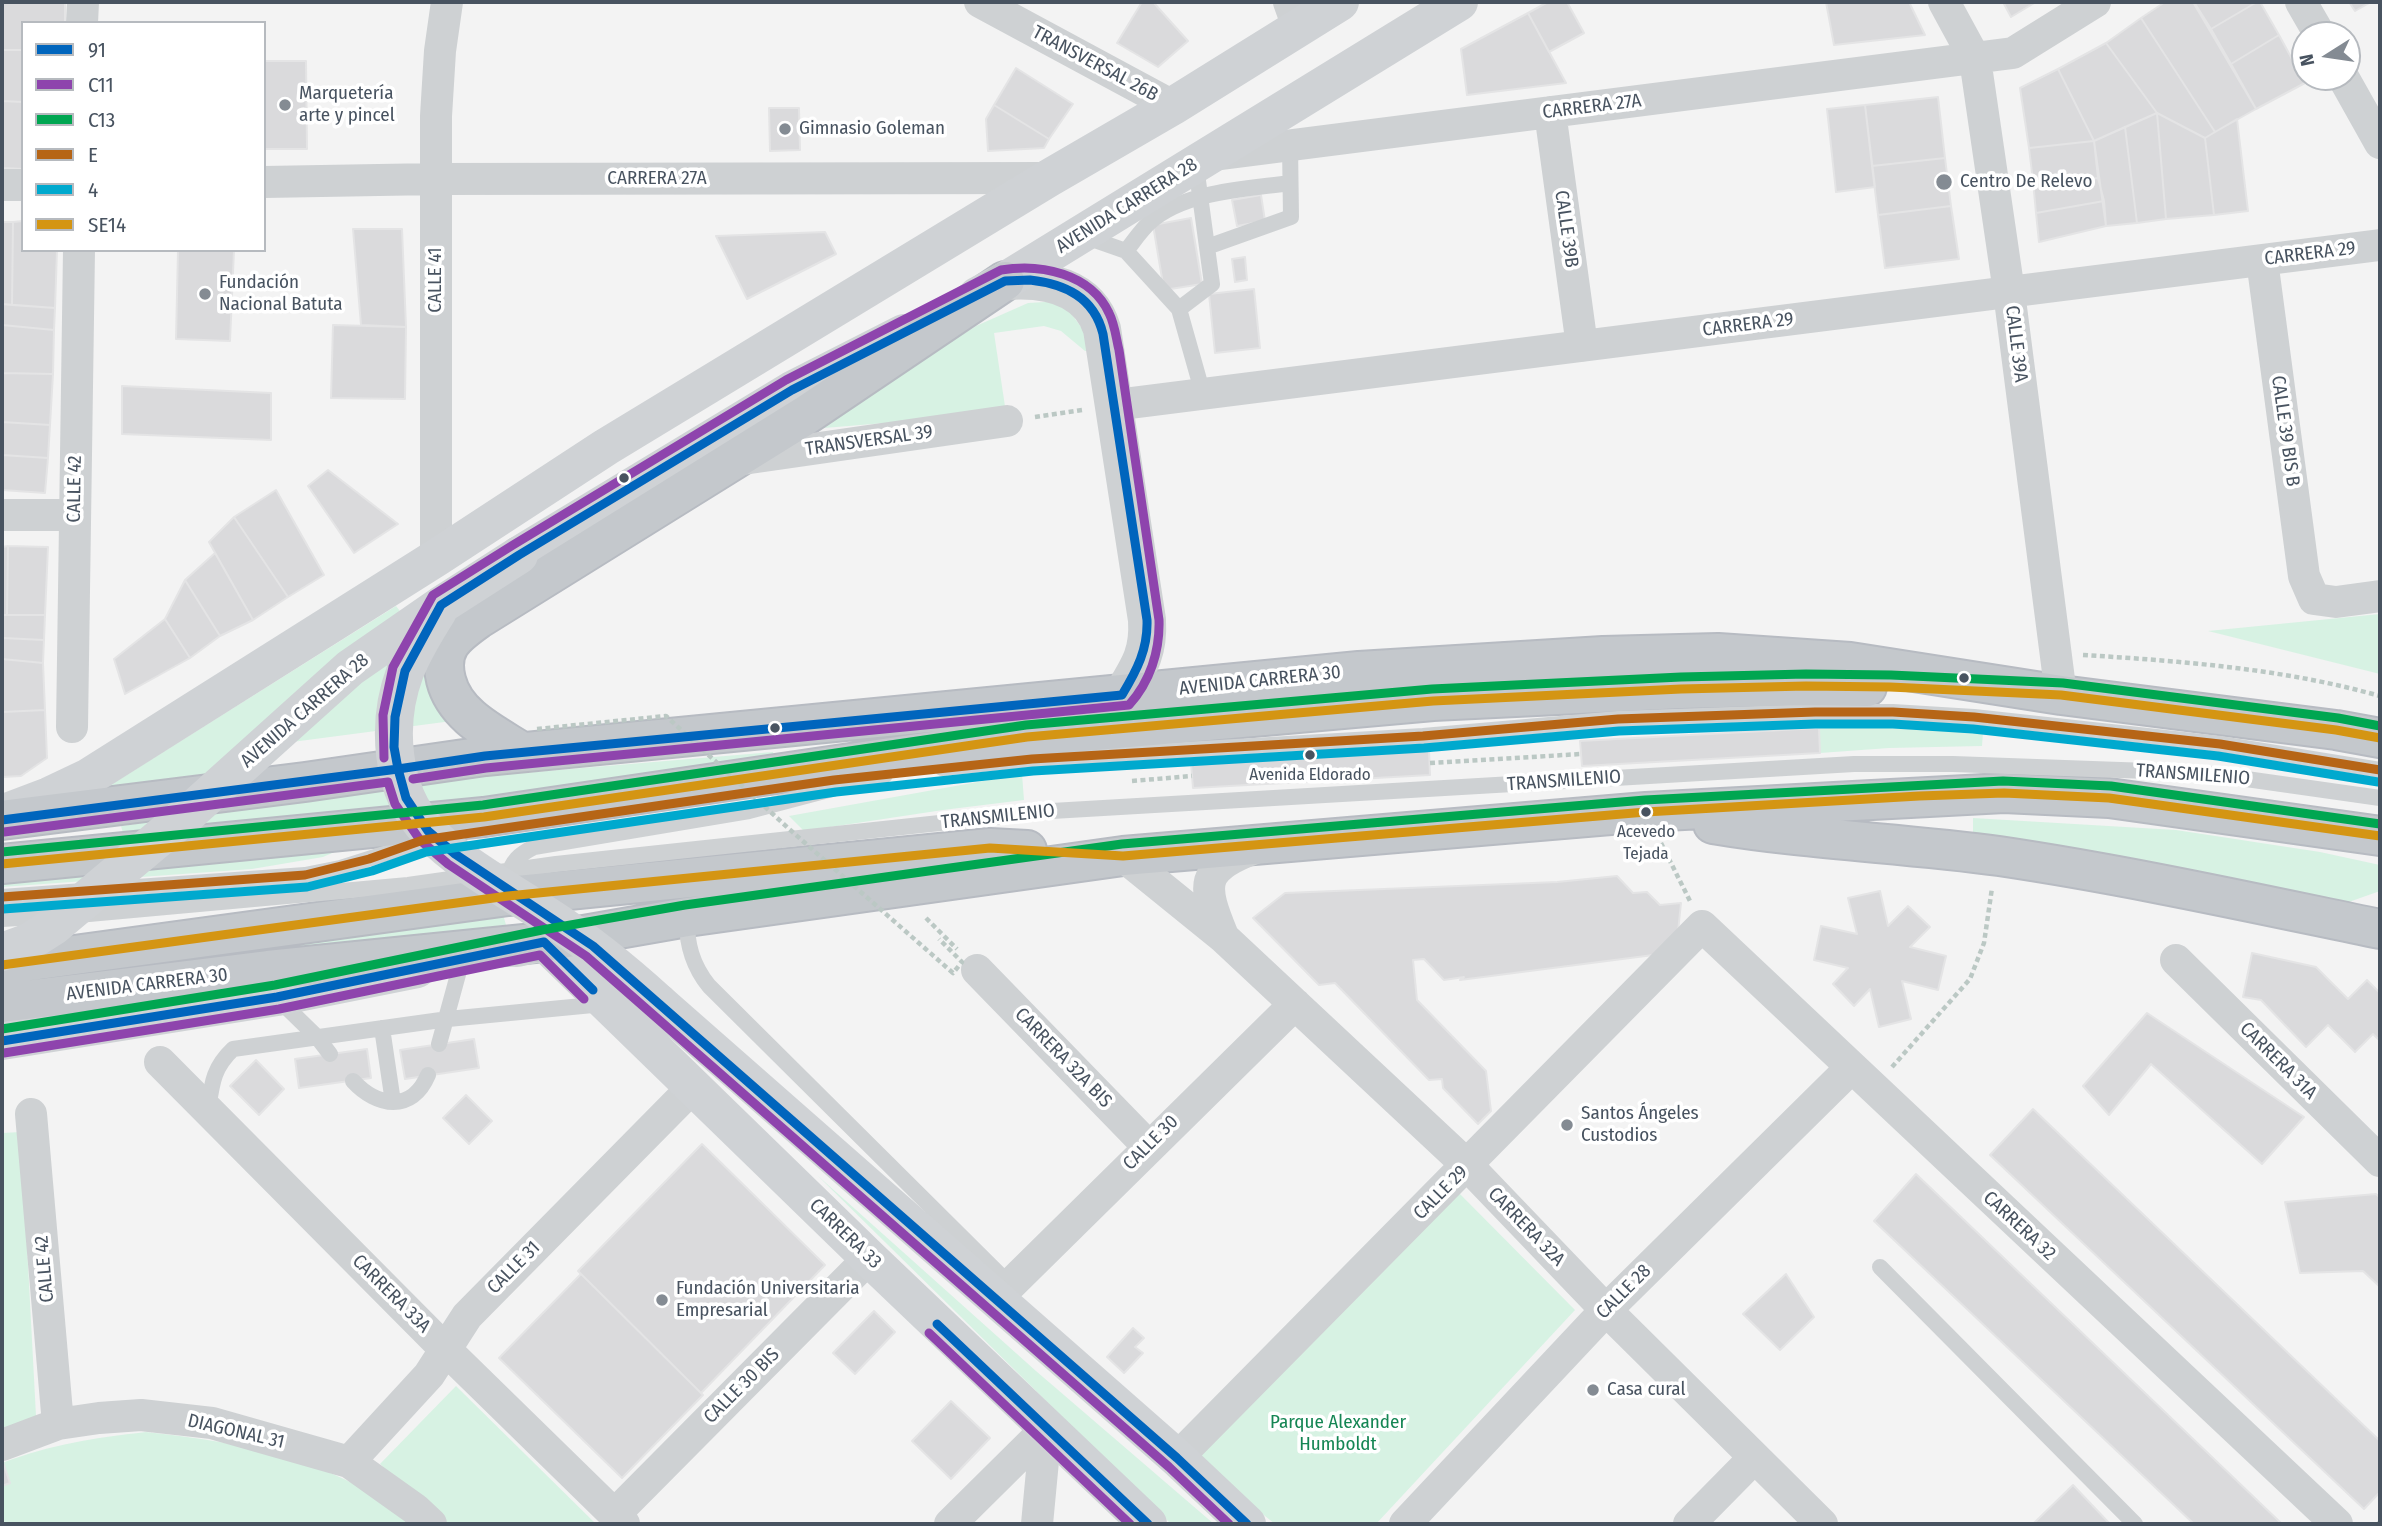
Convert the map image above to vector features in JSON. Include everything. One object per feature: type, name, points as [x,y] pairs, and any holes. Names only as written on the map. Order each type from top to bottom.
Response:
[{"type":"highway","points":[[530,740],[487,730],[455,702],[443,668],[445,652],[452,641],[478,619],[806,415],[1005,281]]},
{"type":"highway","name":"AVENIDA CARRERA 30","points":[[2,820],[305,782],[414,765],[530,740],[776,729],[1359,671],[1603,656],[1718,653],[1850,662],[2061,695],[2380,738]]},
{"type":"highway","name":"AVENIDA CARRERA 30","points":[[2,864],[484,817],[1027,737],[1433,701],[1806,686],[2061,695]]},
{"type":"highway","points":[[776,729],[1027,737]]},
{"type":"highway","name":"AVENIDA CARRERA 30","points":[[2,1003],[268,970],[544,942],[687,917],[1124,856],[1646,812],[2004,793],[2109,798],[2380,836]]},
{"type":"highway","points":[[1646,812],[1775,834],[1997,856],[2188,889],[2380,929]]},
{"type":"highway","name":"AVENIDA CARRERA 30","points":[[2,965],[509,883],[701,875],[990,848],[1124,856]]},
{"type":"main road","points":[[2,813],[49,796],[87,778],[436,558],[606,447],[1172,106],[1294,14],[1340,2]]},
{"type":"main road","name":"AVENIDA CARRERA 28","points":[[2,952],[29,942],[54,926],[190,812],[350,668],[441,605],[792,390],[1005,281],[1081,235],[1201,172],[1459,2]]},
{"type":"main road","points":[[441,605],[405,671],[395,717],[394,747],[399,775],[406,798],[428,831],[455,854],[593,946],[1177,1458],[1247,1524]]},
{"type":"main road","name":"AVENIDA CARRERA 30","points":[[2,1041],[277,997],[544,942]]},
{"type":"main road","name":"CARRERA 33","points":[[544,942],[1046,1429],[1148,1524]]},
{"type":"street","points":[[82,21],[83,2]]},
{"type":"street","name":"CALLE 41","points":[[436,558],[436,179],[440,51],[447,2]]},
{"type":"street","name":"TRANSVERSAL 26B","points":[[980,2],[1172,106]]},
{"type":"street","name":"CALLE 39A","points":[[1944,2],[1975,59],[2009,292],[2061,695]]},
{"type":"street","name":"CARRERA 27A","points":[[1201,172],[1290,145],[2013,53],[2095,2]]},
{"type":"street","points":[[2301,2],[2312,21]]},
{"type":"street","points":[[2351,91],[2380,143]]},
{"type":"street","name":"CALLE 39B","points":[[1550,112],[1582,346]]},
{"type":"street","name":"CARRERA 27A","points":[[266,181],[1049,178]]},
{"type":"street","points":[[2,185],[21,185]]},
{"type":"street","name":"CARRERA 29","points":[[1115,405],[2380,245]]},
{"type":"street","name":"CALLE 42","points":[[72,727],[79,252]]},
{"type":"street","name":"CALLE 39 BIS B","points":[[2262,260],[2304,576],[2314,599],[2336,602],[2380,596]]},
{"type":"street","points":[[1005,281],[1026,279],[1063,287],[1077,294],[1098,318],[1107,353],[1147,620],[1148,639],[1142,662],[1122,695]]},
{"type":"street","name":"TRANSVERSAL 39","points":[[732,461],[1007,421]]},
{"type":"street","points":[[2,515],[75,515]]},
{"type":"street","name":"CARRERA 32A","points":[[1223,937],[1211,906],[1210,883],[1213,873],[1232,857],[1268,844]]},
{"type":"street","name":"CARRERA 32A","points":[[1124,856],[1223,937],[1468,1166],[1606,1310],[1822,1524]]},
{"type":"street","name":"CARRERA 32","points":[[1702,926],[2337,1524]]},
{"type":"street","name":"CALLE 29","points":[[1177,1458],[1702,926]]},
{"type":"street","name":"CARRERA 31A","points":[[2176,960],[2380,1161]]},
{"type":"street","name":"CARRERA 32A BIS","points":[[977,970],[1148,1146]]},
{"type":"street","name":"CALLE 30","points":[[1018,1294],[1148,1146],[1294,1004]]},
{"type":"street","name":"CARRERA 33A","points":[[160,1062],[445,1349],[619,1519]]},
{"type":"street","name":"CALLE 28","points":[[1405,1524],[1606,1310],[1862,1078]]},
{"type":"street","name":"CALLE 31","points":[[349,1462],[429,1375],[467,1316],[694,1086]]},
{"type":"street","name":"CALLE 42","points":[[31,1114],[49,1427]]},
{"type":"street","name":"CALLE 30 BIS","points":[[619,1519],[869,1258]]},
{"type":"street","name":"DIAGONAL 31","points":[[2,1445],[49,1427],[141,1415],[212,1423],[349,1462],[415,1509],[431,1524]]},
{"type":"street","points":[[950,1524],[1046,1429]]},
{"type":"street","points":[[1037,1524],[1046,1429]]},
{"type":"street","points":[[1689,1524],[1754,1458]]},
{"type":"lane","points":[[1207,247],[1291,217],[1290,145]]},
{"type":"lane","points":[[1201,172],[1290,183]]},
{"type":"lane","points":[[1179,309],[1212,284],[1201,172]]},
{"type":"lane","points":[[1126,251],[1150,221],[1165,211],[1201,172]]},
{"type":"lane","points":[[1081,235],[1126,251],[1179,309],[1203,394]]},
{"type":"lane","name":"TRANSMILENIO","points":[[2,897],[305,874],[340,868],[422,840],[894,773],[1032,759],[1423,736],[1618,719],[1815,712],[1893,712],[1974,717],[2220,744],[2380,770]]},
{"type":"lane","name":"TRANSMILENIO","points":[[2,919],[123,912],[408,885],[509,883],[583,861],[1052,811],[1854,764],[1953,764],[2204,773],[2380,798]]},
{"type":"lane","name":"TRANSMILENIO","points":[[509,883],[520,854],[534,847],[749,811],[894,773]]},
{"type":"lane","name":"TRANSMILENIO","points":[[701,875],[718,859],[748,845]]},
{"type":"lane","points":[[701,875],[687,917],[691,954],[696,968],[709,986],[1018,1294]]},
{"type":"lane","points":[[509,883],[516,914],[544,942]]},
{"type":"lane","points":[[439,1044],[462,960]]},
{"type":"lane","points":[[277,997],[330,1054]]},
{"type":"lane","points":[[208,1110],[212,1080],[220,1061],[233,1049],[448,1019],[608,1004]]},
{"type":"lane","points":[[382,1028],[393,1102]]},
{"type":"lane","points":[[353,1081],[377,1100],[393,1102],[409,1099],[423,1089],[429,1075]]},
{"type":"lane","points":[[1880,1267],[2135,1524]]},
{"type":"lane","points":[[1045,1321],[1177,1458]]},
{"type":"path","points":[[1007,421],[1115,405]]},
{"type":"path","points":[[2056,653],[2141,659],[2271,674],[2380,696]]},
{"type":"path","points":[[530,740],[666,716],[953,973],[962,962],[897,888]]},
{"type":"path","points":[[1430,763],[1581,754]]},
{"type":"path","points":[[1646,812],[1702,926]]},
{"type":"path","points":[[1862,1078],[1970,979],[1984,943],[1997,856]]},
{"type":"path","points":[[942,937],[977,970]]},
{"type":"green space","points":[[1062,301],[1098,350],[1085,351],[1061,331],[1044,326],[994,333],[1006,413],[812,429],[976,326],[1028,303]]},
{"type":"green space","points":[[396,606],[430,650],[452,721],[292,742],[268,766],[109,786]]},
{"type":"green space","points":[[2380,614],[2380,674],[2208,631]]},
{"type":"green space","points":[[1892,725],[1983,732],[1982,746],[1820,753],[1819,728]]},
{"type":"green space","points":[[773,752],[775,763],[125,840],[121,826],[463,778]]},
{"type":"green space","points":[[1022,774],[1024,800],[804,831],[789,816]]},
{"type":"green space","points":[[1973,818],[2176,830],[2320,852],[2380,865],[2380,891],[2346,903],[1973,832]]},
{"type":"green space","points":[[339,850],[323,857],[252,869],[2,887],[2,872]]},
{"type":"green space","points":[[500,904],[506,925],[149,966],[148,956]]},
{"type":"green space","points":[[21,1132],[36,1416],[2,1429],[2,1133]]},
{"type":"green space","points":[[817,1175],[1036,1371],[1214,1524],[1171,1524]]},
{"type":"green space","name":"Parque Alexander Humboldt","points":[[1457,1191],[1575,1310],[1376,1524],[1275,1524],[1189,1455]]},
{"type":"green space","points":[[456,1386],[596,1524],[441,1524],[380,1464]]},
{"type":"green space","points":[[146,1432],[248,1447],[322,1469],[355,1484],[414,1524],[2,1524],[2,1463],[73,1443]]},
{"type":"building","points":[[2,2],[65,2],[65,21],[21,21],[21,50],[2,50]]},
{"type":"building","points":[[1142,2],[1153,2],[1188,41],[1158,67],[1117,43]]},
{"type":"building","points":[[1548,2],[1567,2],[1584,33],[1549,52],[1528,13]]},
{"type":"building","points":[[1826,2],[1909,2],[1925,35],[1834,45]]},
{"type":"building","points":[[2003,2],[2036,2],[2011,17]]},
{"type":"building","points":[[2165,2],[2193,2],[2256,109],[2215,132],[2141,18]]},
{"type":"building","points":[[2194,2],[2257,2],[2211,29]]},
{"type":"building","points":[[2260,2],[2279,35],[2231,64],[2211,29]]},
{"type":"building","points":[[2349,2],[2371,2],[2355,11]]},
{"type":"building","points":[[1528,13],[1566,83],[1467,95],[1461,49]]},
{"type":"building","points":[[2141,18],[2215,132],[2205,138],[2157,113],[2106,43]]},
{"type":"building","points":[[2279,35],[2291,57],[2291,90],[2256,109],[2231,64]]},
{"type":"building","points":[[2106,43],[2157,113],[2094,141],[2058,69]]},
{"type":"building","points":[[2,50],[21,50],[21,102],[2,101]]},
{"type":"building","name":"Marquetería arte y pincel","points":[[266,61],[306,61],[307,149],[266,149]]},
{"type":"building","points":[[1016,68],[1073,104],[1049,139],[994,105]]},
{"type":"building","points":[[2058,69],[2094,141],[2029,148],[2020,88]]},
{"type":"building","points":[[1938,97],[1945,158],[1872,166],[1865,105]]},
{"type":"building","points":[[2,101],[21,102],[21,169],[2,168]]},
{"type":"building","points":[[994,105],[1049,139],[1044,148],[988,151],[986,119]]},
{"type":"building","points":[[1865,105],[1875,187],[1836,192],[1827,109]]},
{"type":"building","name":"Gimnasio Goleman","points":[[769,108],[799,108],[800,150],[770,151]]},
{"type":"building","points":[[2157,113],[2205,138],[2214,215],[2166,219]]},
{"type":"building","points":[[2157,113],[2166,219],[2137,223],[2125,127]]},
{"type":"building","points":[[2237,119],[2248,211],[2214,215],[2205,138]]},
{"type":"building","points":[[2125,127],[2137,223],[2106,226],[2094,141]]},
{"type":"building","points":[[2094,141],[2098,178],[2033,181],[2029,148]]},
{"type":"building","points":[[1945,158],[1951,206],[1878,215],[1872,166]]},
{"type":"building","points":[[2098,178],[2104,201],[2036,213],[2033,181]]},
{"type":"building","points":[[1261,195],[1265,221],[1237,226],[1232,200]]},
{"type":"building","points":[[2104,201],[2106,226],[2039,242],[2036,213]]},
{"type":"building","points":[[1951,206],[1959,259],[1885,268],[1878,215]]},
{"type":"building","points":[[1191,218],[1202,284],[1164,290],[1153,225]]},
{"type":"building","points":[[21,221],[21,252],[57,252],[55,308],[12,305],[13,222]]},
{"type":"building","points":[[2,222],[13,222],[12,305],[2,304]]},
{"type":"building","points":[[353,229],[402,229],[406,327],[361,325]]},
{"type":"building","points":[[825,232],[836,254],[747,299],[716,236]]},
{"type":"building","name":"Fundación Nacional Batuta","points":[[178,252],[234,252],[230,341],[176,339]]},
{"type":"building","points":[[1245,257],[1247,280],[1235,282],[1232,259]]},
{"type":"building","points":[[1254,289],[1260,348],[1215,353],[1209,294]]},
{"type":"building","points":[[2,304],[55,308],[54,330],[2,325]]},
{"type":"building","points":[[2,325],[54,330],[53,374],[2,373]]},
{"type":"building","points":[[333,325],[406,327],[405,399],[331,398]]},
{"type":"building","points":[[2,373],[53,374],[50,425],[2,422]]},
{"type":"building","points":[[122,386],[271,393],[271,440],[122,434]]},
{"type":"building","points":[[2,422],[50,425],[48,458],[2,455]]},
{"type":"building","points":[[2,455],[48,458],[45,493],[2,490]]},
{"type":"building","points":[[328,470],[398,524],[354,553],[308,486]]},
{"type":"building","points":[[276,490],[324,575],[288,597],[234,517]]},
{"type":"building","points":[[234,517],[288,597],[253,620],[209,542]]},
{"type":"building","points":[[8,546],[7,615],[2,615],[2,547]]},
{"type":"building","points":[[8,546],[48,547],[45,615],[7,615]]},
{"type":"building","points":[[215,553],[253,620],[220,636],[185,580]]},
{"type":"building","points":[[185,580],[220,636],[190,658],[165,619]]},
{"type":"building","points":[[2,615],[45,615],[44,640],[3,638],[2,659]]},
{"type":"building","points":[[165,619],[190,658],[125,694],[114,659]]},
{"type":"building","points":[[3,638],[44,640],[43,663],[2,659]]},
{"type":"building","points":[[2,659],[43,663],[45,710],[2,712]]},
{"type":"building","points":[[45,710],[47,758],[21,776],[2,777],[2,712]]},
{"type":"building","points":[[1819,728],[1820,753],[1582,766],[1580,741]]},
{"type":"building","name":"Avenida Eldorado","points":[[1429,750],[1430,775],[1193,788],[1191,763]]},
{"type":"building","points":[[1617,876],[1633,893],[1647,892],[1660,905],[1681,903],[1677,941],[1661,954],[1460,980],[1464,977],[1444,980],[1424,959],[1413,960],[1417,1000],[1486,1071],[1491,1111],[1478,1124],[1443,1088],[1442,1079],[1429,1080],[1335,983],[1319,985],[1253,918],[1285,893],[1557,882]]},
{"type":"building","points":[[1880,891],[1888,926],[1908,906],[1930,927],[1910,947],[1946,956],[1938,990],[1902,981],[1911,1019],[1879,1027],[1870,989],[1854,1006],[1833,984],[1848,968],[1814,960],[1821,926],[1857,934],[1848,898]]},
{"type":"building","points":[[2252,953],[2316,967],[2348,999],[2367,980],[2380,993],[2380,1041],[2373,1034],[2355,1052],[2328,1025],[2306,1047],[2261,1000],[2243,997]]},
{"type":"building","points":[[2147,1013],[2304,1117],[2262,1164],[2151,1064],[2109,1115],[2083,1086]]},
{"type":"building","points":[[474,1039],[479,1068],[405,1079],[400,1050]]},
{"type":"building","points":[[367,1049],[371,1078],[299,1088],[295,1059]]},
{"type":"building","points":[[256,1060],[284,1089],[259,1115],[230,1086]]},
{"type":"building","points":[[466,1095],[492,1121],[469,1144],[443,1118]]},
{"type":"building","points":[[2033,1109],[2380,1441],[2380,1492],[2364,1509],[1990,1155]]},
{"type":"building","points":[[702,1144],[825,1265],[701,1393],[578,1271]]},
{"type":"building","points":[[1916,1174],[2282,1524],[2194,1524],[1874,1221]]},
{"type":"building","points":[[2376,1194],[2380,1198],[2380,1287],[2363,1271],[2300,1273],[2285,1202]]},
{"type":"building","points":[[581,1274],[703,1395],[622,1478],[499,1358]]},
{"type":"building","points":[[1786,1274],[1814,1317],[1780,1350],[1743,1314]]},
{"type":"building","points":[[874,1311],[895,1332],[855,1374],[833,1353]]},
{"type":"building","points":[[1133,1328],[1144,1338],[1135,1347],[1143,1353],[1124,1373],[1107,1357]]},
{"type":"building","points":[[951,1401],[990,1438],[951,1479],[912,1441]]},
{"type":"building","points":[[2,1463],[10,1483],[2,1486]]},
{"type":"building","points":[[2073,1485],[2110,1524],[2033,1524]]},
{"type":"transit line","name":"C11","points":[[384,758],[383,715],[393,667],[433,595],[786,380],[1001,270],[1032,268],[1063,274],[1077,280],[1101,300],[1111,318],[1119,350],[1159,620],[1158,643],[1152,666],[1143,686],[1129,705],[486,768],[413,779]]},
{"type":"transit line","name":"91","points":[[1030,280],[1055,285],[1076,295],[1093,311],[1103,334],[1147,620],[1146,640],[1140,659],[1122,695],[485,756],[398,769],[394,747],[395,717],[405,671],[441,605],[792,390],[1005,281],[1030,280]]},
{"type":"transit line","name":"C13","points":[[2,852],[483,805],[1026,725],[1432,689],[1681,677],[1891,675],[2063,683],[2338,718],[2380,726]]},
{"type":"transit line","name":"SE14","points":[[2,864],[484,817],[1027,737],[1433,701],[1681,689],[1890,687],[2061,695],[2380,738]]},
{"type":"transit line","name":"E","points":[[2,897],[305,875],[369,859],[423,840],[834,780],[1032,759],[1423,736],[1618,719],[1815,712],[1893,712],[1974,717],[2220,744],[2380,770]]},
{"type":"transit line","name":"4","points":[[3,909],[307,887],[372,871],[426,852],[836,792],[1033,771],[1424,748],[1619,731],[1815,724],[1893,724],[1973,729],[2218,756],[2378,782]]},
{"type":"transit line","name":"91","points":[[2,820],[398,769]]},
{"type":"transit line","name":"91","points":[[398,769],[406,798],[428,831],[455,854],[593,946],[1177,1458],[1247,1524]]},
{"type":"transit line","name":"C13","points":[[2,1029],[275,985],[542,930],[685,905],[1122,844],[1645,800],[2003,781],[2111,786],[2380,824]]},
{"type":"transit line","name":"C11","points":[[4,832],[388,782],[395,804],[420,840],[448,864],[586,956],[1169,1467],[1229,1524]]},
{"type":"transit line","name":"SE14","points":[[2,965],[508,896],[990,848],[1123,856],[1646,812],[1919,796],[2004,793],[2109,798],[2380,836]]},
{"type":"transit line","name":"91","points":[[2,1041],[277,997],[544,942],[593,990]]},
{"type":"transit line","name":"C11","points":[[4,1053],[279,1009],[540,955],[584,999]]},
{"type":"transit line","name":"91","points":[[937,1324],[1148,1524]]},
{"type":"transit line","name":"C11","points":[[929,1333],[1130,1524]]},
{"type":"place","name":"Marquetería arte y pincel","points":[[285,105]]},
{"type":"place","name":"Gimnasio Goleman","points":[[785,129]]},
{"type":"place","name":"Centro De Relevo","points":[[1944,182]]},
{"type":"place","name":"Fundación Nacional Batuta","points":[[205,294]]},
{"type":"place","name":"Avenida Eldorado","points":[[1310,755]]},
{"type":"place","name":"Acevedo Tejada","points":[[1646,812]]},
{"type":"place","name":"Santos Ángeles Custodios","points":[[1567,1125]]},
{"type":"place","name":"Fundación Universitaria Empresarial","points":[[662,1300]]},
{"type":"place","name":"Casa cural","points":[[1593,1390]]}]
